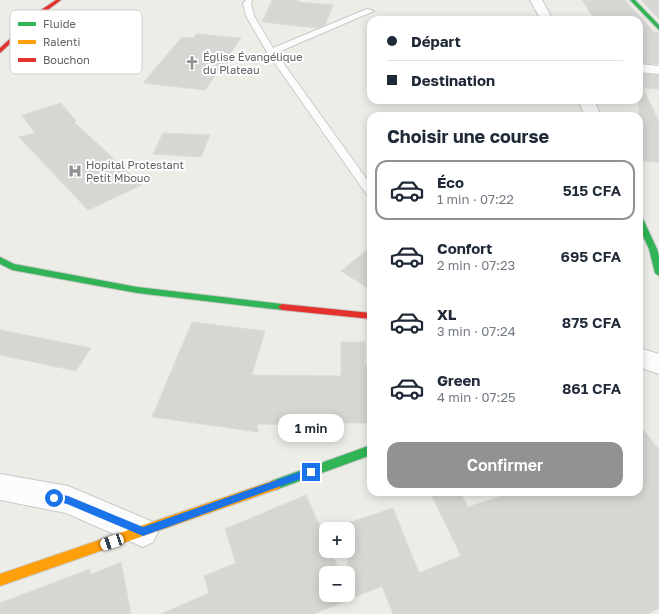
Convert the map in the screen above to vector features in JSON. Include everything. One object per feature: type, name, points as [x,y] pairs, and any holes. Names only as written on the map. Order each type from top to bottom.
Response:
[{"type":"street","points":[[44,10],[59,0]]},
{"type":"street","points":[[536,0],[546,16]]},
{"type":"street","points":[[632,0],[659,28]]},
{"type":"street","points":[[0,51],[10,42]]},
{"type":"street","points":[[643,68],[659,70]]},
{"type":"street","points":[[643,228],[652,249],[659,274]]},
{"type":"street","points":[[0,260],[12,268],[137,290],[303,310],[367,316]]},
{"type":"street","points":[[643,358],[659,364]]},
{"type":"street","points":[[0,580],[143,532],[367,451]]},
{"type":"street","points":[[0,487],[68,500],[143,532]]},
{"type":"lane","points":[[248,0],[247,3],[250,16],[271,52],[367,187]]},
{"type":"lane","points":[[271,52],[370,11]]},
{"type":"building","points":[[272,0],[299,0],[298,2],[333,5],[325,25],[317,28],[262,22]]},
{"type":"building","points":[[582,0],[625,0],[640,16],[592,16]]},
{"type":"building","points":[[641,0],[659,0],[659,19]]},
{"type":"building","points":[[643,20],[654,32],[659,33],[659,64],[643,63]]},
{"type":"building","name":"Église Évangélique du Plateau","points":[[197,34],[241,38],[205,90],[143,83],[182,37],[193,38]]},
{"type":"building","points":[[643,74],[659,75],[659,89],[643,88]]},
{"type":"building","points":[[643,88],[659,122],[659,162],[643,161],[643,112],[639,112],[639,104],[643,104]]},
{"type":"building","points":[[61,103],[76,121],[74,122],[142,185],[88,210],[19,137],[35,133],[22,115]]},
{"type":"building","points":[[163,133],[210,135],[201,157],[153,154]]},
{"type":"building","points":[[367,250],[367,287],[341,271]]},
{"type":"building","points":[[192,322],[265,331],[252,375],[341,376],[341,342],[365,342],[365,365],[367,365],[367,423],[332,423],[332,425],[257,424],[258,432],[152,417]]},
{"type":"building","points":[[0,330],[91,348],[76,371],[0,355]]},
{"type":"building","points":[[643,429],[659,450],[659,608],[648,614],[393,614],[382,586],[355,597],[355,566],[348,566],[348,558],[355,558],[355,522],[351,522],[393,508],[419,573],[461,556],[432,496],[462,496],[468,507],[502,496],[643,496]]},
{"type":"building","points":[[306,495],[319,524],[319,558],[334,558],[337,566],[319,566],[319,602],[343,602],[314,614],[161,614],[209,593],[204,576],[236,563],[225,529]]},
{"type":"building","points":[[121,562],[131,614],[0,614],[0,603],[90,569],[90,575]]},
{"type":"traffic: fast","points":[[632,0],[659,28]]},
{"type":"traffic: fast","points":[[643,228],[653,249],[659,273]]},
{"type":"traffic: fast","points":[[0,260],[12,267],[137,290],[282,307]]},
{"type":"traffic: fast","points":[[275,485],[367,451]]},
{"type":"traffic: slow","points":[[0,580],[275,485]]},
{"type":"traffic: jam","points":[[44,10],[59,0]]},
{"type":"traffic: jam","points":[[0,51],[10,42]]},
{"type":"traffic: jam","points":[[282,307],[367,316]]},
{"type":"place","name":"Église Évangélique du Plateau","points":[[192,63]]},
{"type":"place","name":"Hopital Protestant Petit Mbouo","points":[[75,171]]},
{"type":"route","points":[[54,498],[68,500],[143,532],[311,472]]}]
